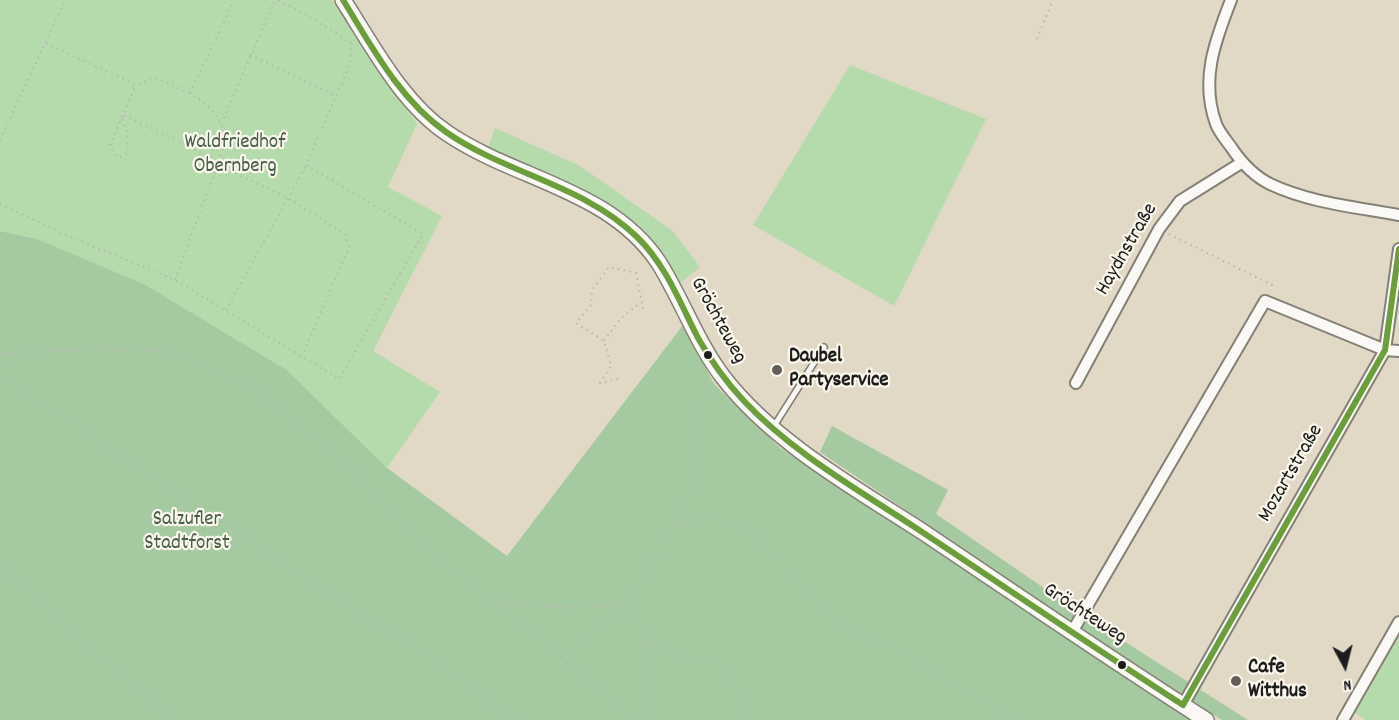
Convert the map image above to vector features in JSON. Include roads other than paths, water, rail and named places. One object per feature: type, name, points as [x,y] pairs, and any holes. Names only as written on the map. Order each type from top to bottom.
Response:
[{"type":"street","name":"Gröchteweg","points":[[343,0],[402,89],[431,121],[453,137],[486,155],[586,199],[634,231],[660,263],[715,365],[743,400],[773,428],[835,474],[1206,720]]},
{"type":"street","points":[[1231,0],[1213,45],[1209,79],[1210,103],[1216,126],[1241,163],[1268,184],[1303,197],[1399,215]]},
{"type":"street","name":"Haydnstraße","points":[[1076,383],[1159,229],[1180,201],[1241,163]]},
{"type":"street","name":"Mozartstraße","points":[[1182,705],[1385,350],[1399,249]]},
{"type":"street","points":[[1071,632],[1265,301],[1385,350],[1399,351]]},
{"type":"street","points":[[1343,720],[1399,622]]},
{"type":"lane","points":[[773,428],[824,347]]},
{"type":"place","name":"Daubel Partyservice","points":[[777,370]]},
{"type":"place","name":"Cafe Witthus","points":[[1236,681]]},
{"type":"park label","name":"Waldfriedhof Obernberg","points":[[235,156]]},
{"type":"park label","name":"Salzufler Stadtforst","points":[[187,533]]}]
